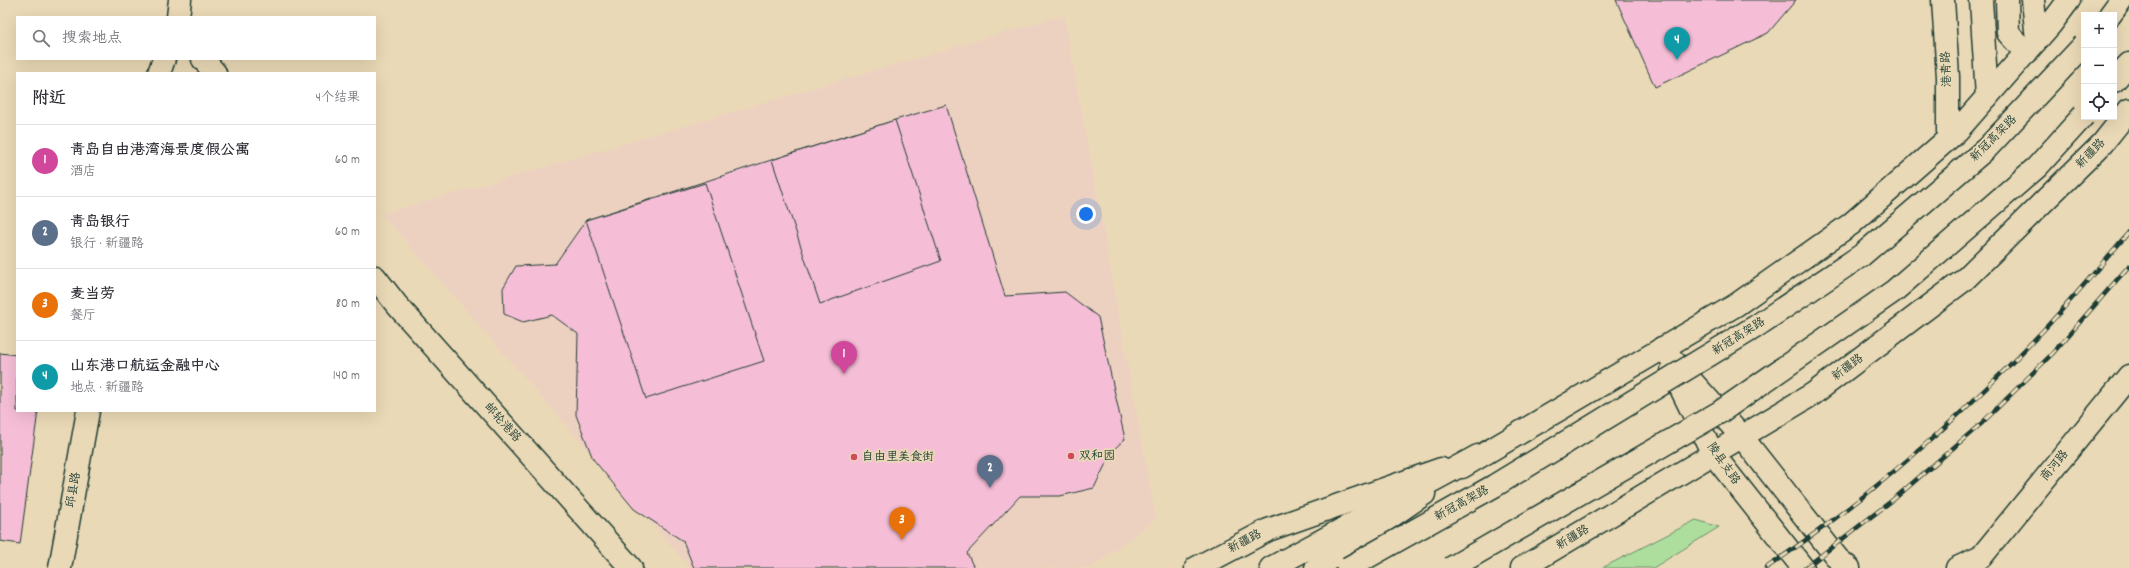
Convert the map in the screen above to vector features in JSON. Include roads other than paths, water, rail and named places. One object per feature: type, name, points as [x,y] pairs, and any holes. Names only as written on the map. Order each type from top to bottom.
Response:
[{"type":"main road","points":[[178,16],[180,0]]},
{"type":"main road","name":"港青路","points":[[1943,0],[1948,77],[1948,138]]},
{"type":"main road","points":[[1981,0],[1987,97]]},
{"type":"main road","points":[[2007,0],[2008,33],[2031,46],[2034,0]]},
{"type":"main road","name":"新疆路","points":[[1316,568],[1478,456],[1736,305],[1851,224],[1948,138],[1987,97],[2069,0]]},
{"type":"main road","points":[[2112,12],[2121,0]]},
{"type":"main road","name":"新冠高架路","points":[[1348,568],[1494,486],[1755,328],[1862,255],[1987,148],[2081,48]]},
{"type":"main road","points":[[159,72],[164,60]]},
{"type":"main road","points":[[204,60],[214,72]]},
{"type":"main road","points":[[2117,78],[2129,64]]},
{"type":"main road","name":"新疆路","points":[[1522,568],[1813,394],[1964,280],[2102,144],[2129,110]]},
{"type":"main road","points":[[1451,568],[1720,412],[1894,291],[2037,167],[2081,117]]},
{"type":"main road","name":"邮轮港路","points":[[376,278],[396,304],[631,568]]},
{"type":"main road","points":[[1662,348],[1742,437],[1838,559],[1849,568]]},
{"type":"main road","name":"陵县支路","points":[[1662,348],[1713,454],[1803,568]]},
{"type":"main road","name":"商河路","points":[[1981,562],[2129,376]]},
{"type":"main road","name":"邱县路","points":[[60,568],[88,412]]},
{"type":"main road","points":[[1271,568],[1478,456]]},
{"type":"main road","name":"新疆路","points":[[1196,568],[1268,530],[1478,456]]},
{"type":"main road","points":[[1958,568],[1981,562]]},
{"type":"railway","points":[[1766,568],[1837,517],[1872,489],[1906,461],[1973,401],[2047,326],[2129,232]]},
{"type":"railway","points":[[1805,568],[1894,499],[1982,423],[2052,354],[2129,266]]},
{"type":"place","name":"山东港口航运金融中心","points":[[1677,60]]},
{"type":"place","name":"青岛自由港湾海景度假公寓","points":[[844,374]]},
{"type":"place","name":"双和园","points":[[1071,456]]},
{"type":"place","name":"自由里美食街","points":[[854,457]]},
{"type":"place","name":"青岛银行","points":[[990,488]]},
{"type":"place","name":"麦当劳","points":[[902,540]]}]
